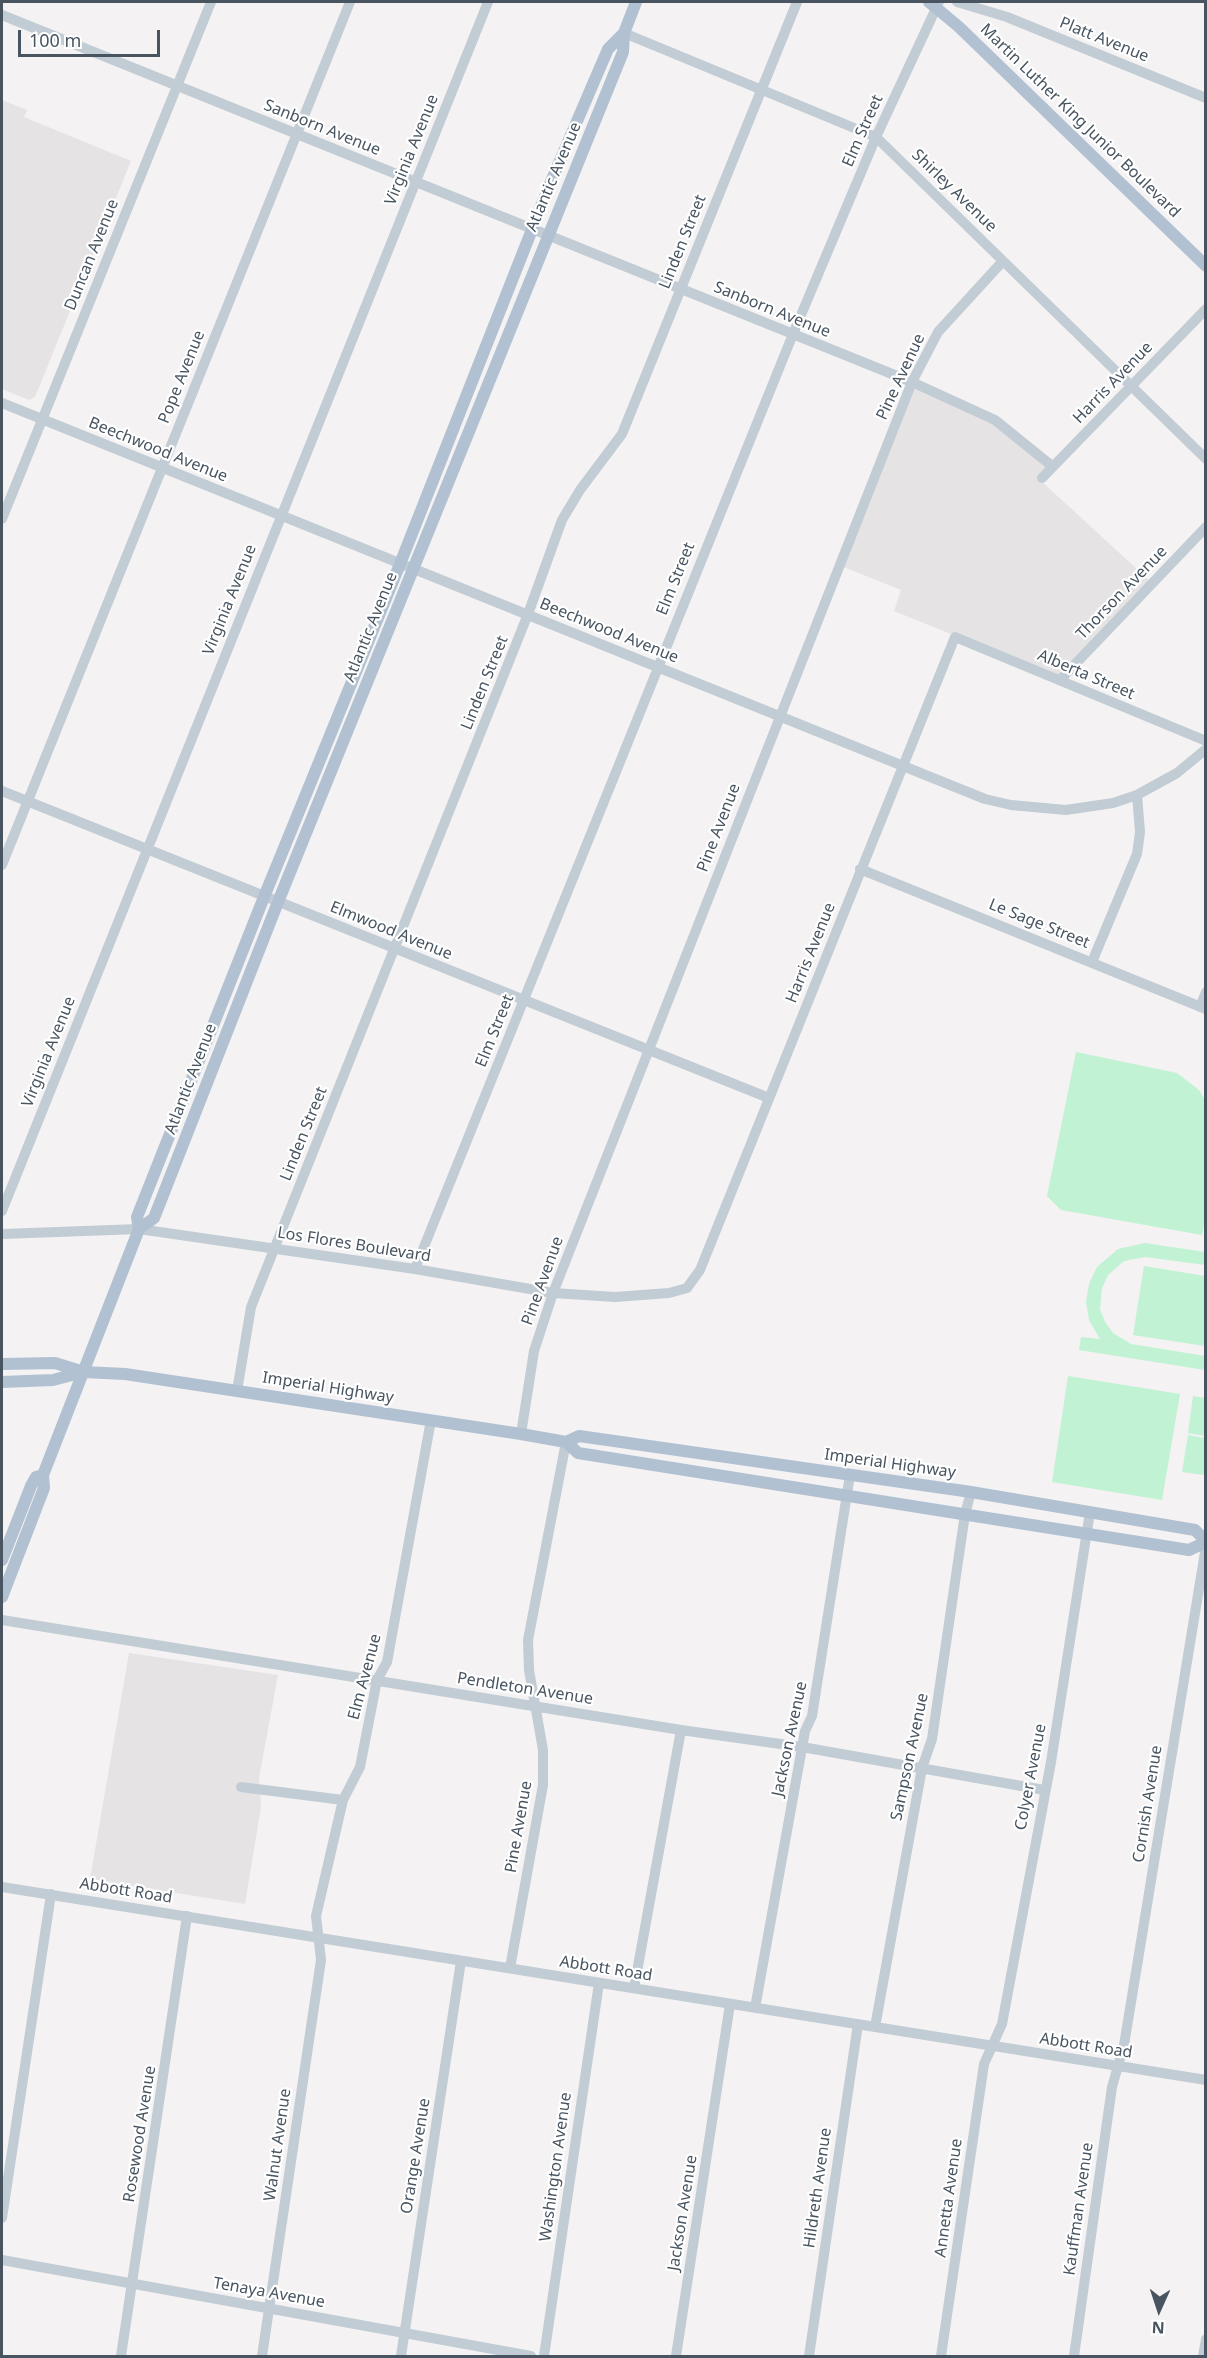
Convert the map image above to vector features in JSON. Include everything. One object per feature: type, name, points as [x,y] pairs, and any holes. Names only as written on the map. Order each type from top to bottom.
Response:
[{"type":"main road","name":"Atlantic Avenue","points":[[139,1229],[154,1218],[278,902],[623,52],[624,33],[636,2]]},
{"type":"main road","name":"Martin Luther King Junior Boulevard","points":[[938,3],[1206,266]]},
{"type":"main road","name":"Atlantic Avenue","points":[[2,1597],[44,1488],[43,1475],[139,1229],[137,1217],[264,897],[608,49],[624,33]]},
{"type":"main road","name":"Imperial Highway","points":[[2,1364],[56,1363],[84,1372],[125,1374],[521,1434],[566,1442],[578,1453],[1189,1550],[1206,1543],[1195,1530],[971,1492],[579,1436],[566,1442]]},
{"type":"main road","name":"Imperial Highway","points":[[2,1382],[53,1380],[84,1372]]},
{"type":"main road","name":"Atlantic Avenue","points":[[2,1560],[31,1485],[36,1477],[43,1475]]},
{"type":"street","name":"Duncan Avenue","points":[[2,519],[211,2]]},
{"type":"street","name":"Pope Avenue","points":[[2,865],[295,133],[350,2]]},
{"type":"street","name":"Virginia Avenue","points":[[2,1211],[488,2]]},
{"type":"street","name":"Linden Street","points":[[237,1391],[251,1307],[528,614],[562,520],[580,490],[622,434],[797,2]]},
{"type":"street","name":"Platt Avenue","points":[[957,2],[1007,17],[1206,98]]},
{"type":"street","name":"Elm Street","points":[[415,1269],[793,334],[876,137],[938,3]]},
{"type":"street","name":"Sanborn Avenue","points":[[2,15],[912,382],[995,420],[1052,466]]},
{"type":"street","name":"Shirley Avenue","points":[[624,33],[761,87],[876,137],[1206,459]]},
{"type":"street","name":"Pine Avenue","points":[[521,1434],[534,1351],[553,1293],[912,382],[938,332],[1003,261]]},
{"type":"street","name":"Harris Avenue","points":[[1042,478],[1206,309]]},
{"type":"street","name":"Beechwood Avenue","points":[[2,403],[985,799],[1029,808],[1066,810],[1092,808],[1137,795],[1177,773],[1206,749]]},
{"type":"street","name":"Thorson Avenue","points":[[1060,680],[1206,527]]},
{"type":"street","name":"Harris Avenue","points":[[695,1279],[955,637]]},
{"type":"street","name":"Alberta Street","points":[[955,637],[1206,741]]},
{"type":"street","name":"Elmwood Avenue","points":[[2,791],[394,950],[769,1098]]},
{"type":"street","points":[[1092,962],[1137,854],[1140,832],[1137,795]]},
{"type":"street","name":"Le Sage Street","points":[[860,868],[1203,1008]]},
{"type":"street","points":[[1203,1008],[1206,992]]},
{"type":"street","name":"Los Flores Boulevard","points":[[2,1234],[139,1229],[415,1269],[553,1293],[615,1297],[669,1293],[687,1288],[695,1279]]},
{"type":"street","name":"Elm Avenue","points":[[319,1938],[316,1916],[343,1800],[360,1767],[376,1680],[387,1662],[431,1420]]},
{"type":"street","name":"Pine Avenue","points":[[510,1968],[543,1785],[543,1750],[529,1670],[528,1640],[566,1442]]},
{"type":"street","name":"Jackson Avenue","points":[[755,2008],[805,1731],[813,1716],[850,1475]]},
{"type":"street","name":"Sampson Avenue","points":[[875,2027],[922,1768],[932,1739],[965,1514],[971,1492]]},
{"type":"street","name":"Colyer Avenue","points":[[993,2046],[1002,2024],[1051,1762],[1090,1512]]},
{"type":"street","name":"Cornish Avenue","points":[[1118,2066],[1124,2044],[1206,1543]]},
{"type":"street","name":"Pendleton Avenue","points":[[2,1620],[681,1730],[802,1747],[1044,1790]]},
{"type":"street","points":[[634,1988],[681,1730]]},
{"type":"street","points":[[240,1787],[343,1800]]},
{"type":"street","name":"Abbott Road","points":[[2,1887],[1206,2080]]},
{"type":"street","points":[[2,2218],[51,1894]]},
{"type":"street","name":"Rosewood Avenue","points":[[121,2356],[187,1916]]},
{"type":"street","name":"Walnut Avenue","points":[[262,2356],[321,1960],[319,1938]]},
{"type":"street","name":"Orange Avenue","points":[[401,2356],[461,1960]]},
{"type":"street","name":"Washington Avenue","points":[[544,2356],[599,1983]]},
{"type":"street","name":"Jackson Avenue","points":[[676,2356],[730,2004]]},
{"type":"street","name":"Hildreth Avenue","points":[[809,2356],[858,2024]]},
{"type":"street","name":"Annetta Avenue","points":[[941,2356],[984,2064],[993,2046]]},
{"type":"street","name":"Kauffman Avenue","points":[[1074,2356],[1102,2149],[1118,2066]]},
{"type":"street","name":"Tenaya Avenue","points":[[2,2260],[531,2356]]},
{"type":"street","points":[[1203,2356],[1206,2339]]},
{"type":"shaded area","points":[[2,100],[27,110],[24,117],[131,161],[35,397],[29,400],[2,389]]},
{"type":"shaded area","points":[[913,385],[983,415],[1050,466],[1039,479],[1151,582],[1060,678],[894,611],[901,590],[841,566]]},
{"type":"shaded area","points":[[129,1653],[278,1675],[259,1778],[261,1807],[245,1904],[90,1879]]},
{"type":"green space","points":[[1076,1052],[1177,1073],[1199,1090],[1206,1102],[1206,1216],[1202,1235],[1061,1210],[1047,1196]]},
{"type":"green space","points":[[1145,1243],[1205,1252],[1205,1265],[1145,1257],[1124,1261],[1108,1275],[1102,1288],[1100,1309],[1105,1322],[1113,1333],[1131,1344],[1205,1356],[1205,1370],[1079,1350],[1081,1337],[1100,1339],[1089,1320],[1086,1302],[1089,1284],[1097,1267],[1118,1249]]},
{"type":"green space","points":[[1144,1266],[1205,1276],[1205,1346],[1133,1335]]},
{"type":"green space","points":[[1068,1376],[1180,1394],[1162,1500],[1052,1482]]},
{"type":"green space","points":[[1193,1396],[1205,1398],[1205,1436],[1188,1433]]},
{"type":"green space","points":[[1188,1435],[1205,1438],[1204,1475],[1182,1472]]}]
